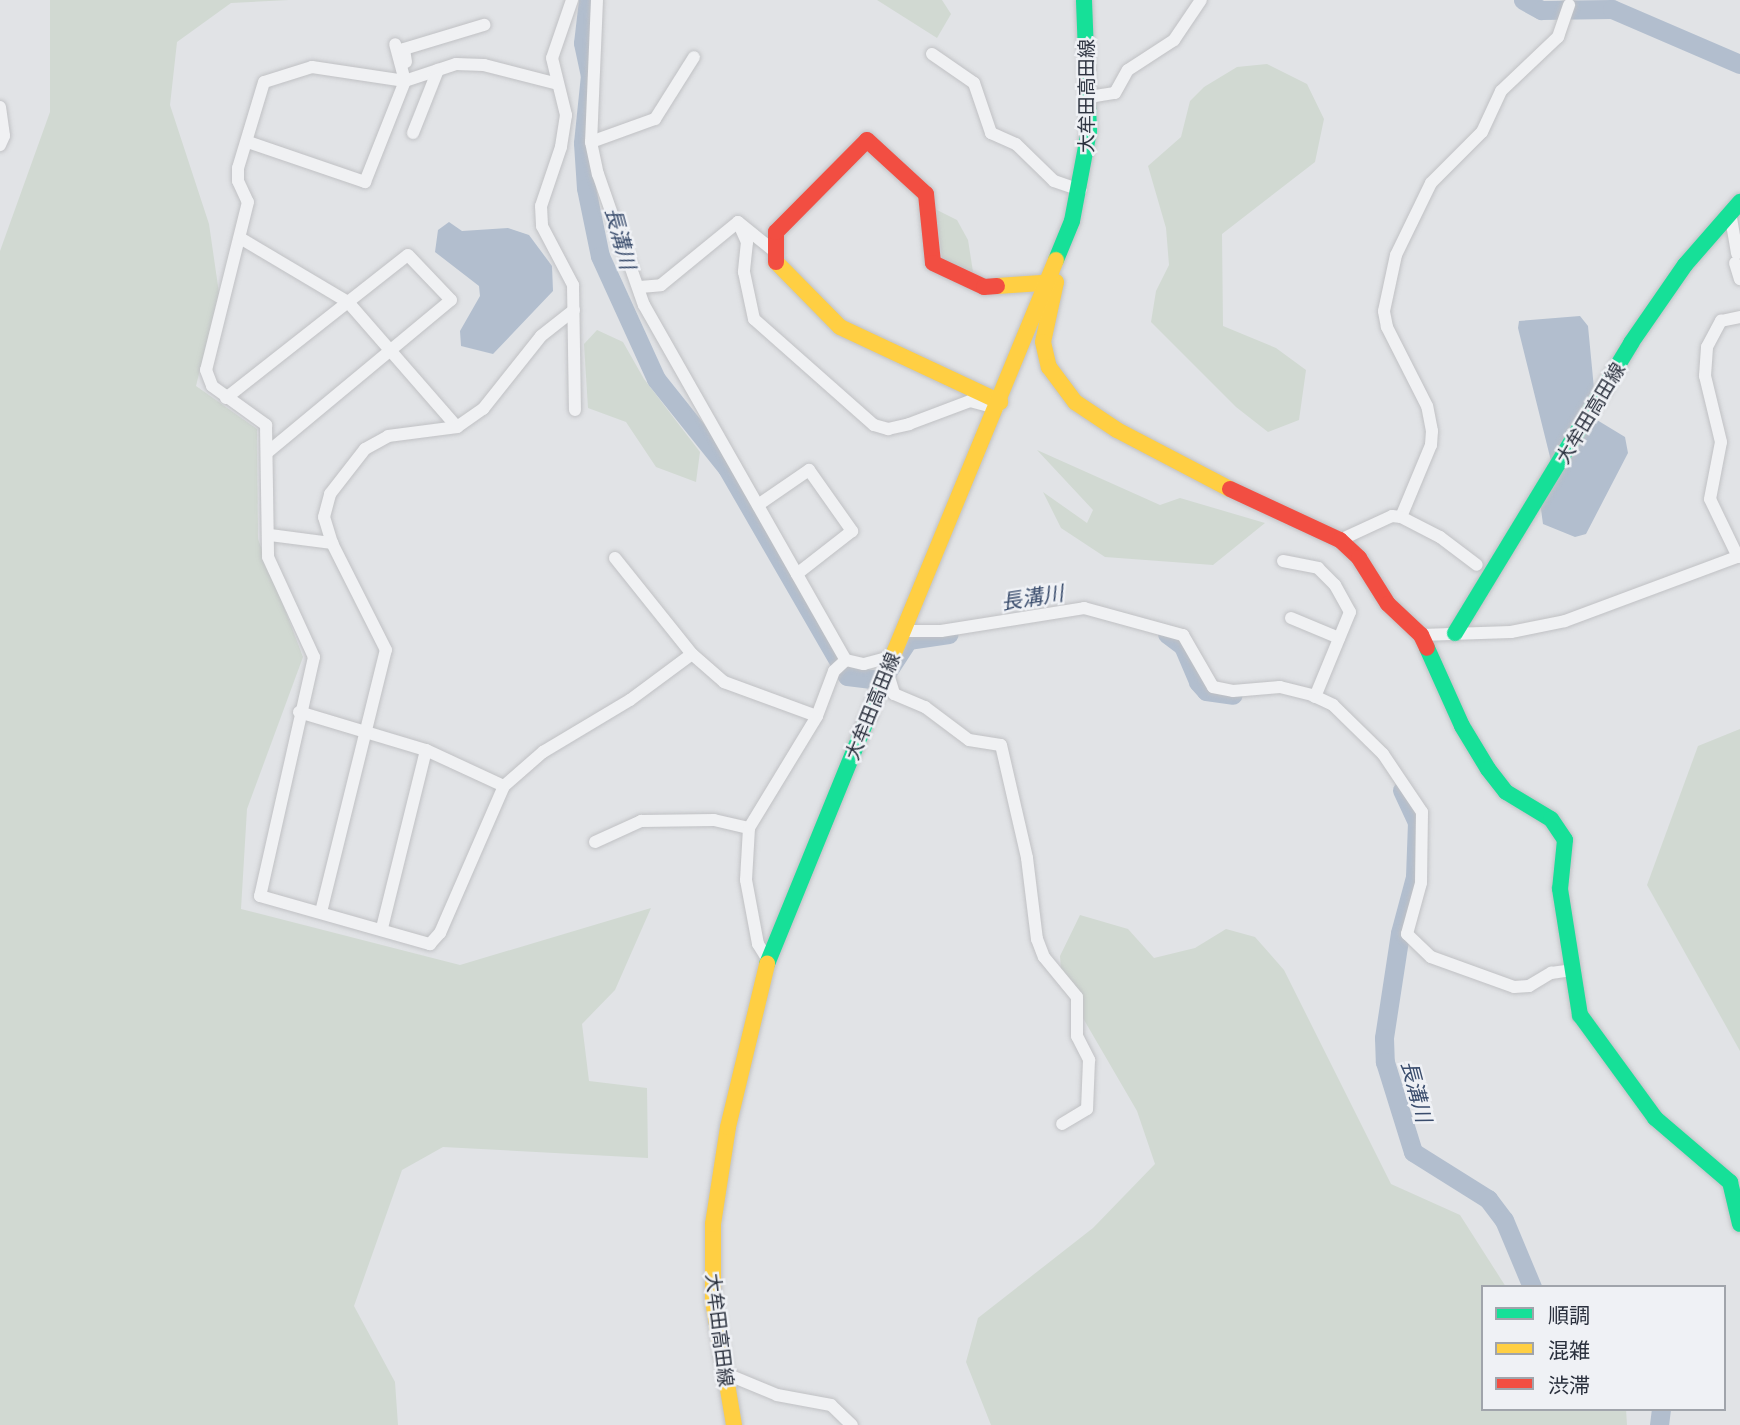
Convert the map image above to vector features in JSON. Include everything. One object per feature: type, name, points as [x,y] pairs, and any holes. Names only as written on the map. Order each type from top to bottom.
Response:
[{"type":"main road","name":"大牟田高田線","points":[[734,1425],[713,1300],[713,1224],[728,1128],[768,960],[1050,279],[1080,190],[1089,97],[1084,0]]},
{"type":"main road","points":[[998,405],[840,327],[776,262],[776,232],[797,206],[867,140],[926,194],[933,263],[984,287],[1012,288],[1050,279],[1056,282],[1043,342],[1049,367],[1075,402],[1117,430],[1281,516],[1340,540],[1359,558],[1388,604],[1421,635],[1462,726],[1488,769],[1506,792],[1551,819],[1565,840],[1560,889],[1580,1015],[1655,1118],[1730,1182],[1740,1224]]},
{"type":"main road","name":"大牟田高田線","points":[[1455,633],[1631,343],[1685,265],[1735,207]]},
{"type":"street","points":[[572,0],[554,41],[552,58],[566,115],[561,147],[541,206],[542,226],[571,274],[575,410]]},
{"type":"street","points":[[597,0],[591,142],[598,174],[640,287],[644,305],[846,660],[864,664],[890,663],[894,694],[925,707],[969,740],[1002,745],[1027,858],[1037,939],[1044,957],[1077,997],[1077,1036],[1089,1060],[1087,1110],[1062,1124]]},
{"type":"street","points":[[1089,97],[1115,93],[1128,70],[1174,40],[1201,0]]},
{"type":"street","points":[[1401,517],[1432,445],[1432,430],[1427,406],[1387,327],[1384,312],[1396,255],[1431,183],[1482,132],[1501,90],[1558,37],[1569,5]]},
{"type":"street","points":[[248,142],[365,182],[407,80],[404,49],[484,26]]},
{"type":"street","points":[[395,44],[407,80]]},
{"type":"street","points":[[932,54],[974,83],[991,133],[1016,145],[1054,181],[1080,190]]},
{"type":"street","points":[[591,142],[655,119],[694,57]]},
{"type":"street","points":[[558,85],[484,65],[456,64],[407,80],[312,66],[264,82],[238,168],[238,181],[248,202],[206,370],[207,380],[226,398],[266,425],[270,535],[268,556],[314,657],[299,712],[260,896],[382,928],[430,944],[440,933],[504,786],[543,752],[630,699],[692,654]]},
{"type":"street","points":[[413,133],[438,70]]},
{"type":"street","points":[[0,107],[4,136],[0,145]]},
{"type":"street","points":[[1735,207],[1736,258],[1740,279]]},
{"type":"street","points":[[640,287],[661,285],[738,222]]},
{"type":"street","points":[[738,222],[774,251]]},
{"type":"street","points":[[738,222],[747,242],[744,272],[754,319],[874,425],[888,429],[909,424],[970,401],[998,405]]},
{"type":"street","points":[[240,237],[348,302],[457,427]]},
{"type":"street","points":[[226,398],[408,255],[451,300],[391,353],[267,453]]},
{"type":"street","points":[[321,912],[386,650],[332,544],[324,517],[330,494],[365,449],[388,436],[457,427],[491,401],[541,336],[574,310]]},
{"type":"street","points":[[1421,635],[1511,632],[1565,621],[1739,557],[1710,499],[1721,442],[1705,376],[1707,347],[1721,321],[1740,317]]},
{"type":"street","points":[[758,505],[810,470],[852,531],[797,574]]},
{"type":"street","points":[[1340,540],[1392,516],[1401,517],[1440,537],[1477,565]]},
{"type":"street","points":[[270,535],[332,544]]},
{"type":"street","points":[[615,558],[692,654],[724,682],[817,716]]},
{"type":"street","points":[[1283,561],[1318,568],[1335,584],[1349,612],[1315,696]]},
{"type":"street","points":[[904,631],[941,631],[1084,608],[1183,635],[1213,687],[1233,691],[1280,687],[1315,696],[1332,705],[1383,754],[1422,812],[1421,883],[1407,934],[1431,957],[1514,987],[1529,986],[1551,973],[1572,970]]},
{"type":"street","points":[[1292,618],[1339,638]]},
{"type":"street","points":[[768,960],[758,944],[746,880],[749,828],[817,716],[834,671],[846,660]]},
{"type":"street","points":[[299,712],[426,750],[504,786]]},
{"type":"street","points":[[382,928],[426,750]]},
{"type":"street","points":[[596,842],[641,821],[714,820],[749,828]]},
{"type":"street","points":[[724,1373],[777,1395],[831,1405],[852,1425]]},
{"type":"shaded area","points":[[50,0],[289,0],[231,3],[177,42],[170,105],[209,224],[219,293],[196,386],[257,429],[258,539],[303,657],[247,809],[241,909],[460,965],[651,908],[615,990],[582,1024],[589,1081],[647,1088],[648,1158],[443,1147],[402,1170],[354,1306],[395,1382],[398,1425],[0,1425],[0,251],[50,112]]},
{"type":"shaded area","points":[[877,0],[942,0],[951,14],[937,38]]},
{"type":"shaded area","points":[[1267,64],[1307,84],[1324,119],[1315,162],[1222,234],[1223,326],[1276,348],[1306,370],[1299,420],[1268,432],[1236,407],[1151,322],[1156,291],[1169,265],[1166,228],[1148,166],[1181,137],[1190,101],[1204,87],[1237,67]]},
{"type":"shaded area","points":[[935,209],[957,220],[968,240],[973,272],[943,263]]},
{"type":"shaded area","points":[[597,330],[623,342],[644,379],[700,452],[696,482],[656,467],[626,422],[588,408],[584,344]]},
{"type":"shaded area","points":[[1037,450],[1160,505],[1180,498],[1265,523],[1213,565],[1105,557],[1061,528],[1043,492],[1087,523],[1093,510]]},
{"type":"shaded area","points":[[1740,729],[1740,1051],[1647,885],[1698,746]]},
{"type":"shaded area","points":[[1080,915],[1128,929],[1154,958],[1195,948],[1226,929],[1255,937],[1284,970],[1391,1184],[1460,1215],[1505,1285],[1481,1285],[1481,1411],[1626,1411],[1627,1425],[991,1425],[966,1362],[978,1318],[1093,1228],[1155,1164],[1137,1111],[1062,982],[1060,956]]},
{"type":"water","points":[[449,222],[462,231],[508,228],[529,235],[552,266],[553,291],[493,354],[461,346],[460,331],[480,296],[479,286],[435,252],[438,230]]},
{"type":"water","points":[[1580,316],[1588,326],[1597,420],[1625,437],[1628,453],[1586,534],[1575,537],[1543,524],[1540,502],[1553,469],[1518,328],[1519,321]]},
{"type":"waterway","name":"長溝川","points":[[588,0],[583,43],[590,75],[583,143],[586,188],[600,256],[656,379],[727,468],[847,676],[882,680],[908,640],[949,634]]},
{"type":"waterway","points":[[1523,0],[1541,10],[1612,9],[1740,64]]},
{"type":"waterway","name":"長溝川","points":[[1167,634],[1183,646],[1198,682],[1206,691],[1233,695]]},
{"type":"waterway","name":"長溝川","points":[[1402,790],[1417,822],[1415,877],[1400,933],[1384,1038],[1385,1062],[1413,1152],[1488,1199],[1504,1220],[1531,1285]]},
{"type":"waterway","name":"長溝川","points":[[1659,1425],[1661,1411]]},
{"type":"traffic: fast","points":[[1056,260],[1072,221],[1089,131],[1084,0]]},
{"type":"traffic: fast","points":[[1455,633],[1631,343],[1685,265],[1740,202]]},
{"type":"traffic: fast","points":[[1427,648],[1462,726],[1488,769],[1506,792],[1551,819],[1565,840],[1560,889],[1580,1015],[1655,1118],[1730,1182],[1740,1224]]},
{"type":"traffic: fast","points":[[767,964],[894,653]]},
{"type":"traffic: slow","points":[[894,653],[1056,260]]},
{"type":"traffic: slow","points":[[776,262],[840,327],[1000,402]]},
{"type":"traffic: slow","points":[[997,286],[1056,282],[1043,342],[1049,367],[1075,402],[1117,430],[1230,489]]},
{"type":"traffic: slow","points":[[734,1425],[713,1301],[713,1224],[728,1127],[767,964]]},
{"type":"traffic: jam","points":[[776,262],[776,232],[867,140],[926,194],[933,263],[984,287],[997,286]]},
{"type":"traffic: jam","points":[[1230,489],[1340,540],[1359,558],[1388,604],[1421,635],[1427,648]]}]
